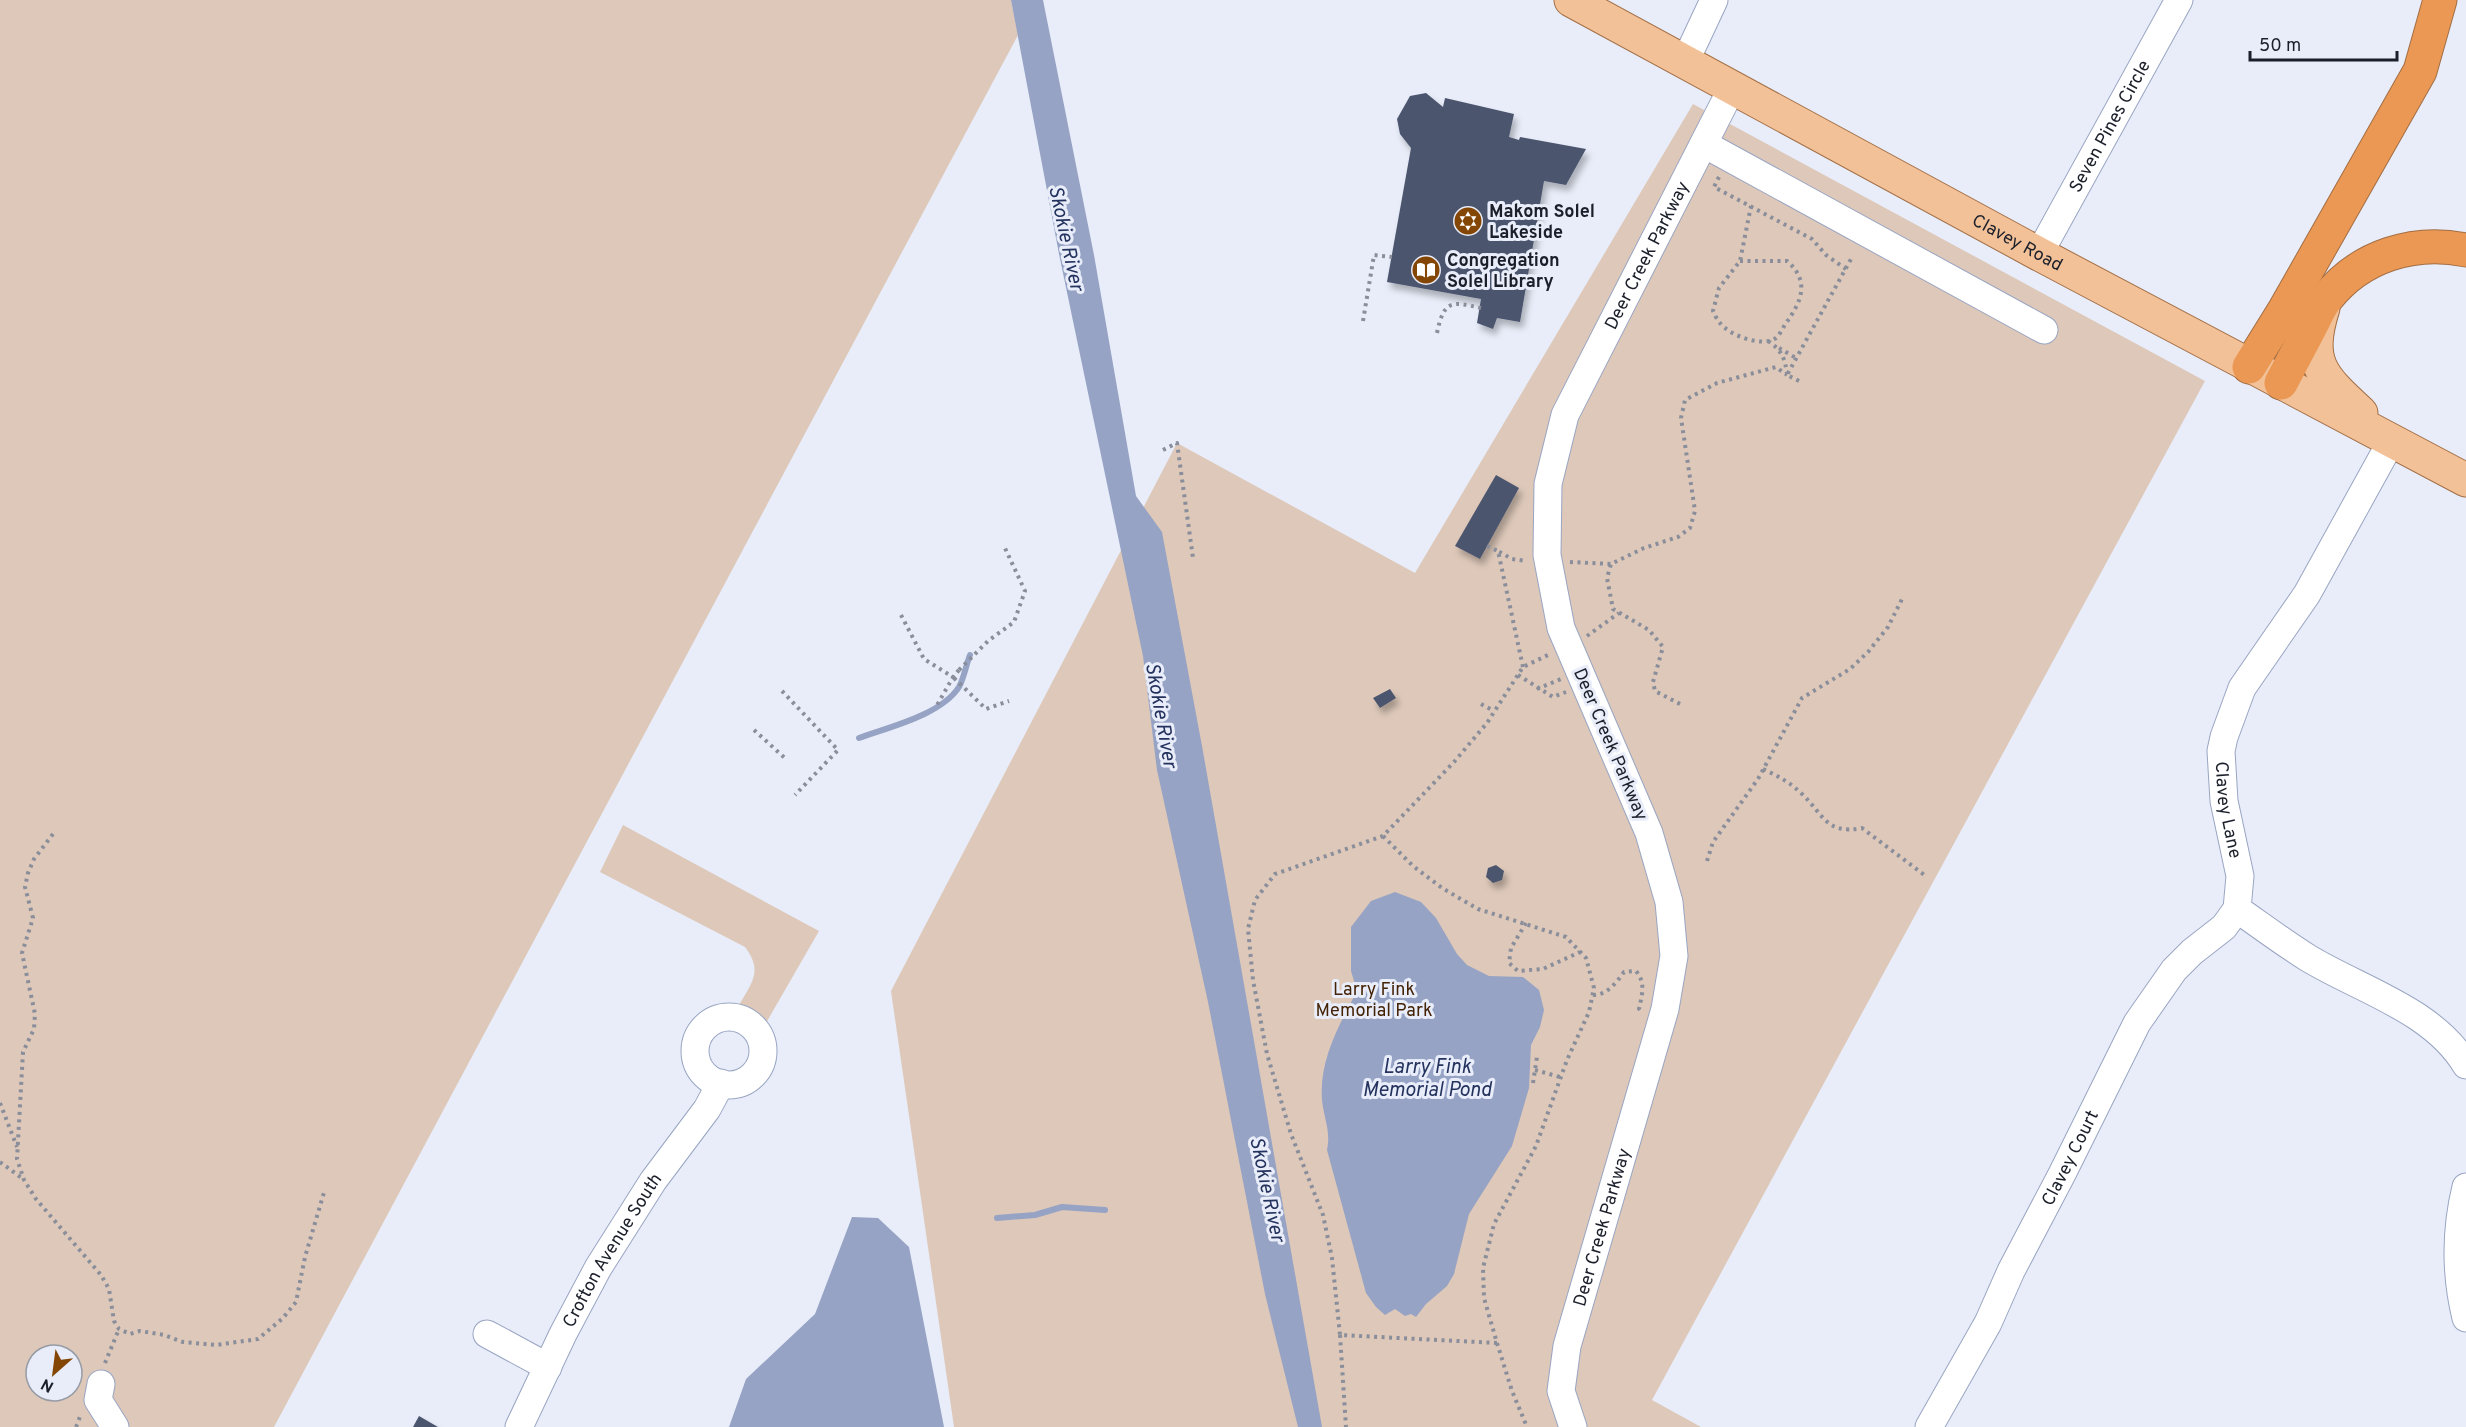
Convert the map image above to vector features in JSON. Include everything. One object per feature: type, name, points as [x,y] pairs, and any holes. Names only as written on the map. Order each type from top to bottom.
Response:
[{"type":"highway","points":[[2249,367],[2285,309],[2420,71],[2440,0]]},
{"type":"highway","points":[[2281,383],[2325,300],[2347,276],[2368,262],[2413,247],[2434,246],[2466,250]]},
{"type":"main road","name":"Clavey Road","points":[[1571,0],[2249,367],[2466,480]]},
{"type":"main road","points":[[2325,300],[2314,345],[2318,362],[2339,392],[2391,439]]},
{"type":"street","points":[[1685,62],[1714,0]]},
{"type":"street","name":"Seven Pines Circle","points":[[2039,254],[2180,0]]},
{"type":"street","name":"Deer Creek Parkway","points":[[1573,1427],[1561,1391],[1567,1346],[1664,1015],[1674,956],[1669,903],[1649,833],[1561,628],[1547,555],[1548,484],[1565,416],[1732,88]]},
{"type":"street","points":[[1704,144],[2044,330]]},
{"type":"street","name":"Clavey Lane","points":[[2237,909],[2240,876],[2224,801],[2221,751],[2224,737],[2242,688],[2307,594],[2391,439]]},
{"type":"street","points":[[2237,909],[2308,958],[2413,1013],[2450,1044],[2466,1065]]},
{"type":"street","name":"Clavey Court","points":[[1929,1427],[1988,1323],[2011,1270],[2062,1174],[2137,1023],[2174,970],[2192,952],[2224,927],[2237,909]]},
{"type":"street","name":"Crofton Avenue South","points":[[519,1427],[598,1268],[653,1181],[706,1109],[721,1083]]},
{"type":"street","points":[[2466,1187],[2457,1247],[2457,1274],[2466,1318]]},
{"type":"street","points":[[488,1334],[548,1367]]},
{"type":"street","points":[[101,1384],[98,1400],[115,1427]]},
{"type":"path","points":[[1724,168],[1714,187],[1812,239],[1826,255],[1846,269]]},
{"type":"path","points":[[1740,261],[1787,261],[1796,269],[1802,286],[1800,300],[1776,338],[1761,343],[1751,341],[1721,325],[1713,311],[1719,288],[1740,261],[1751,206]]},
{"type":"path","points":[[1363,321],[1374,255],[1392,257]]},
{"type":"path","points":[[1787,375],[1851,259]]},
{"type":"path","points":[[1437,333],[1442,313],[1450,304],[1458,303],[1481,308]]},
{"type":"path","points":[[1768,341],[1796,358]]},
{"type":"path","points":[[1779,348],[1785,360],[1787,375]]},
{"type":"path","points":[[1680,704],[1655,691],[1653,682],[1662,647],[1649,630],[1613,609],[1607,578],[1611,564],[1644,548],[1678,537],[1690,528],[1695,511],[1681,418],[1685,400],[1718,383],[1776,367],[1799,381]]},
{"type":"path","points":[[1163,450],[1177,443],[1193,558]]},
{"type":"path","points":[[936,707],[953,677],[1014,622],[1025,591],[1004,546]]},
{"type":"path","points":[[1487,546],[1497,551]]},
{"type":"path","points":[[1707,861],[1713,842],[1763,769],[1802,698],[1850,669],[1868,652],[1888,627],[1902,599]]},
{"type":"path","points":[[1346,1427],[1332,1258],[1323,1215],[1291,1134],[1267,1054],[1253,980],[1248,929],[1255,900],[1275,874],[1383,836],[1454,762],[1494,711],[1523,667],[1595,632],[1619,613]]},
{"type":"path","points":[[901,615],[924,658],[953,677],[986,709],[1009,701]]},
{"type":"path","points":[[1518,675],[1553,697],[1585,684]]},
{"type":"path","points":[[782,691],[838,750],[795,795]]},
{"type":"path","points":[[1481,704],[1494,711]]},
{"type":"path","points":[[754,730],[786,759]]},
{"type":"path","points":[[1763,769],[1784,779],[1803,795],[1829,825],[1847,831],[1862,828],[1927,876]]},
{"type":"path","points":[[53,834],[34,859],[25,887],[33,918],[22,953],[35,1014],[34,1029],[23,1052],[18,1159],[24,1180],[36,1199],[101,1275],[109,1289],[114,1321],[119,1329],[130,1334],[140,1331],[164,1335],[183,1342],[216,1345],[258,1339],[283,1318],[296,1302],[305,1257],[325,1189]]},
{"type":"path","points":[[1383,836],[1413,866],[1442,888],[1478,909],[1526,922],[1566,937],[1586,958],[1594,988],[1589,1012],[1560,1077],[1536,1146],[1494,1224],[1483,1268],[1484,1298],[1512,1391],[1527,1427]]},
{"type":"path","points":[[1526,922],[1511,948],[1509,963],[1518,971],[1543,969],[1580,952]]},
{"type":"path","points":[[1593,995],[1599,995],[1607,990],[1624,972],[1635,971],[1642,978],[1643,987],[1639,1009],[1664,1015]]},
{"type":"path","points":[[1533,1083],[1537,1058]]},
{"type":"path","points":[[1535,1070],[1560,1077]]},
{"type":"path","points":[[0,1103],[17,1148]]},
{"type":"path","points":[[0,1162],[24,1180]]},
{"type":"path","points":[[101,1384],[111,1345],[119,1329]]},
{"type":"path","points":[[1340,1335],[1497,1343]]},
{"type":"green space","points":[[0,0],[1011,0],[1018,35],[274,1427],[0,1427]]},
{"type":"green space","name":"Larry Fink Memorial Park","points":[[1693,104],[2205,381],[1652,1400],[1701,1427],[954,1427],[891,991],[1177,443],[1415,573]]},
{"type":"green space","points":[[623,825],[819,931],[766,1023],[754,1013],[738,1007],[751,984],[755,971],[751,956],[745,947],[600,872]]},
{"type":"water","name":"Skokie River","points":[[1011,0],[1043,0],[1094,255],[1136,496],[1162,532],[1322,1427],[1298,1427],[1265,1294],[1208,1002],[1157,770],[1143,656],[1059,254]]},
{"type":"water","name":"Larry Fink Memorial Pond","points":[[1395,892],[1421,902],[1436,918],[1457,954],[1467,965],[1489,976],[1523,977],[1539,990],[1544,1010],[1540,1027],[1531,1045],[1529,1088],[1512,1146],[1469,1214],[1454,1274],[1447,1286],[1426,1304],[1416,1317],[1411,1314],[1405,1316],[1395,1309],[1385,1315],[1366,1293],[1327,1150],[1328,1131],[1322,1100],[1327,1057],[1337,1030],[1357,991],[1351,971],[1351,927],[1371,901]]},
{"type":"water","points":[[852,1217],[878,1218],[909,1247],[944,1427],[729,1427],[746,1379],[815,1314]]},
{"type":"building","name":"Makom Solel Lakeside","points":[[1426,93],[1443,107],[1445,98],[1514,114],[1509,137],[1586,149],[1566,185],[1544,181],[1520,322],[1497,318],[1493,329],[1477,323],[1481,299],[1387,282],[1411,148],[1400,134],[1397,119],[1410,96]]},
{"type":"building","points":[[1496,475],[1519,488],[1480,559],[1455,546]]},
{"type":"building","points":[[1390,689],[1396,698],[1380,708],[1373,698]]},
{"type":"building","points":[[1496,865],[1504,871],[1502,880],[1493,883],[1486,877],[1488,868]]},
{"type":"building","points":[[419,1416],[438,1427],[413,1427]]},
{"type":"waterway","points":[[859,738],[927,713],[951,697],[959,687],[970,655]]},
{"type":"waterway","points":[[997,1218],[1035,1215],[1062,1207],[1105,1210]]},
{"type":"place","name":"Makom Solel Lakeside","points":[[1468,221]]},
{"type":"place","name":"Congregation Solel Library","points":[[1426,270]]}]
